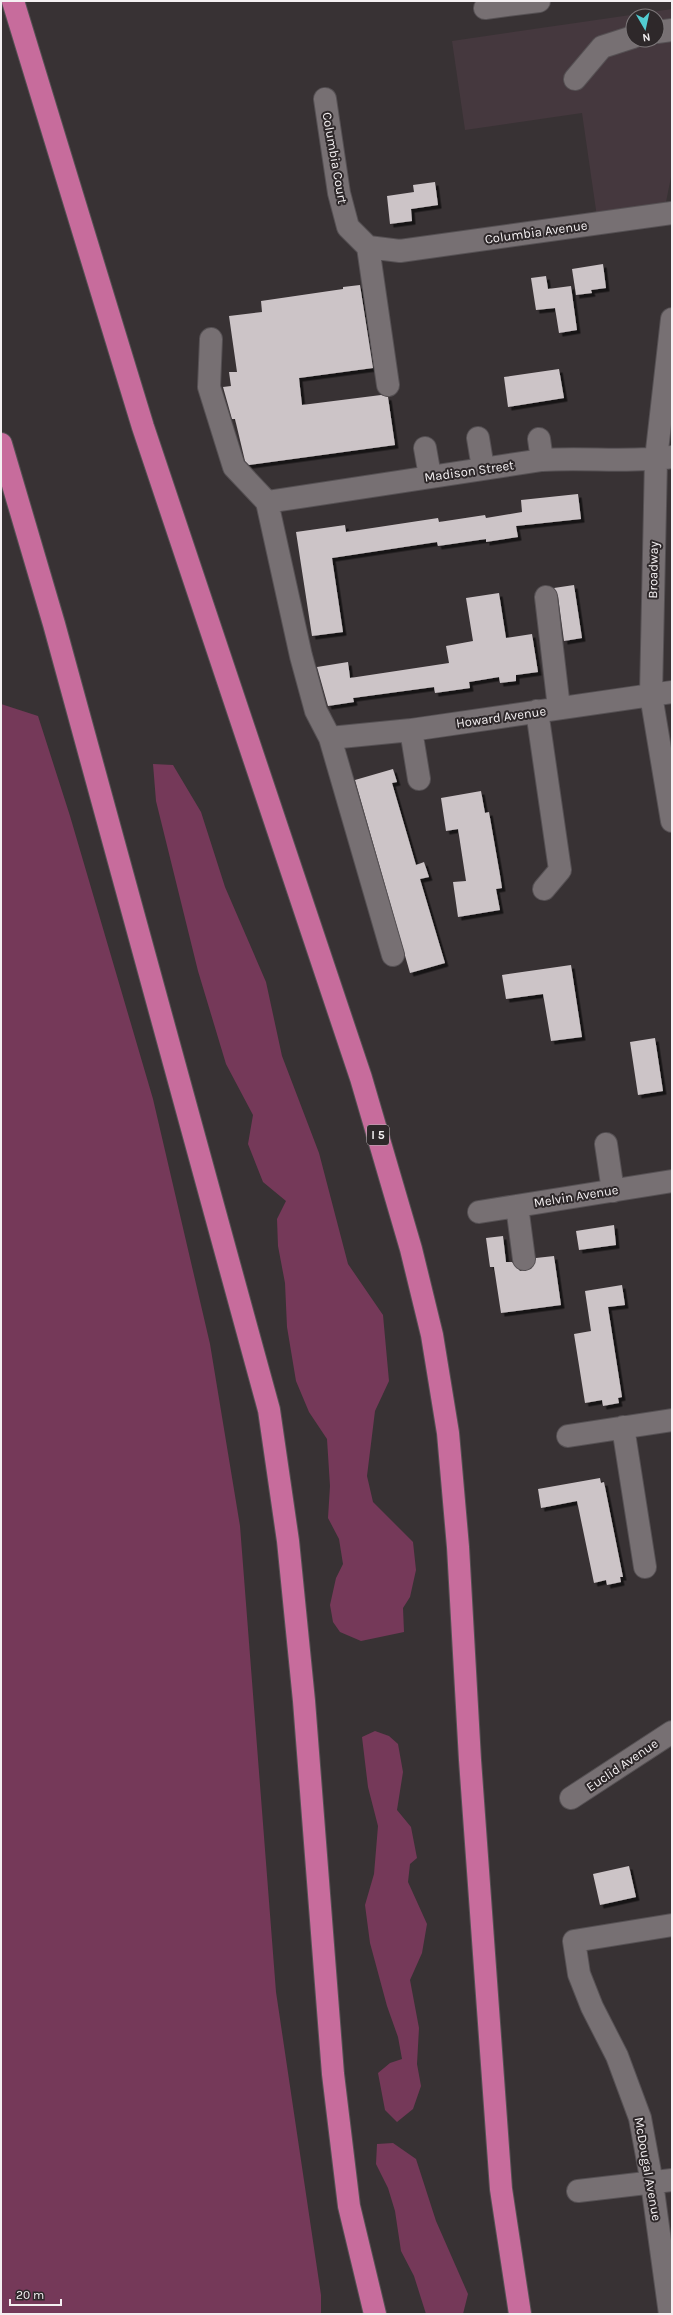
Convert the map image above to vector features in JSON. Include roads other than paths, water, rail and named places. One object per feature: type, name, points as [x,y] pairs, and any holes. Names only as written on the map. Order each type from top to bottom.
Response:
[{"type":"highway","name":"I 5","points":[[13,1],[143,427],[361,1078],[411,1249],[432,1335],[448,1433],[458,1547],[470,1760],[501,2189],[520,2314]]},
{"type":"highway","points":[[1,444],[54,624],[269,1410],[288,1541],[304,1701],[334,2081],[349,2206],[375,2314]]},
{"type":"street","points":[[485,8],[538,1]]},
{"type":"street","points":[[575,79],[602,47],[625,40]]},
{"type":"street","name":"Columbia Court","points":[[325,99],[339,193],[348,227],[368,247]]},
{"type":"street","name":"Columbia Avenue","points":[[368,247],[400,251],[672,213]]},
{"type":"street","points":[[368,247],[388,385]]},
{"type":"street","name":"Broadway","points":[[671,807],[651,695],[672,319]]},
{"type":"street","points":[[211,339],[209,387],[234,467],[267,502],[312,698],[316,711],[330,738],[393,955]]},
{"type":"street","points":[[478,438],[483,468]]},
{"type":"street","points":[[425,448],[430,476]]},
{"type":"street","name":"Madison Street","points":[[267,502],[483,468],[541,450],[577,458],[664,458]]},
{"type":"street","points":[[546,597],[559,708]]},
{"type":"street","name":"Howard Avenue","points":[[330,738],[411,730],[672,692]]},
{"type":"street","points":[[537,712],[551,760],[560,870],[544,889]]},
{"type":"street","points":[[411,730],[419,778]]},
{"type":"street","points":[[606,1144],[613,1191]]},
{"type":"street","name":"Melvin Avenue","points":[[479,1212],[672,1181]]},
{"type":"street","points":[[517,1206],[524,1259]]},
{"type":"street","points":[[568,1436],[672,1420]]},
{"type":"street","points":[[623,1427],[645,1567]]},
{"type":"street","name":"Euclid Avenue","points":[[571,1798],[672,1732]]},
{"type":"street","name":"McDougal Avenue","points":[[670,2314],[662,2181],[617,2056],[592,2007],[579,1974],[574,1941],[672,1925]]},
{"type":"street","points":[[578,2191],[662,2181]]}]
